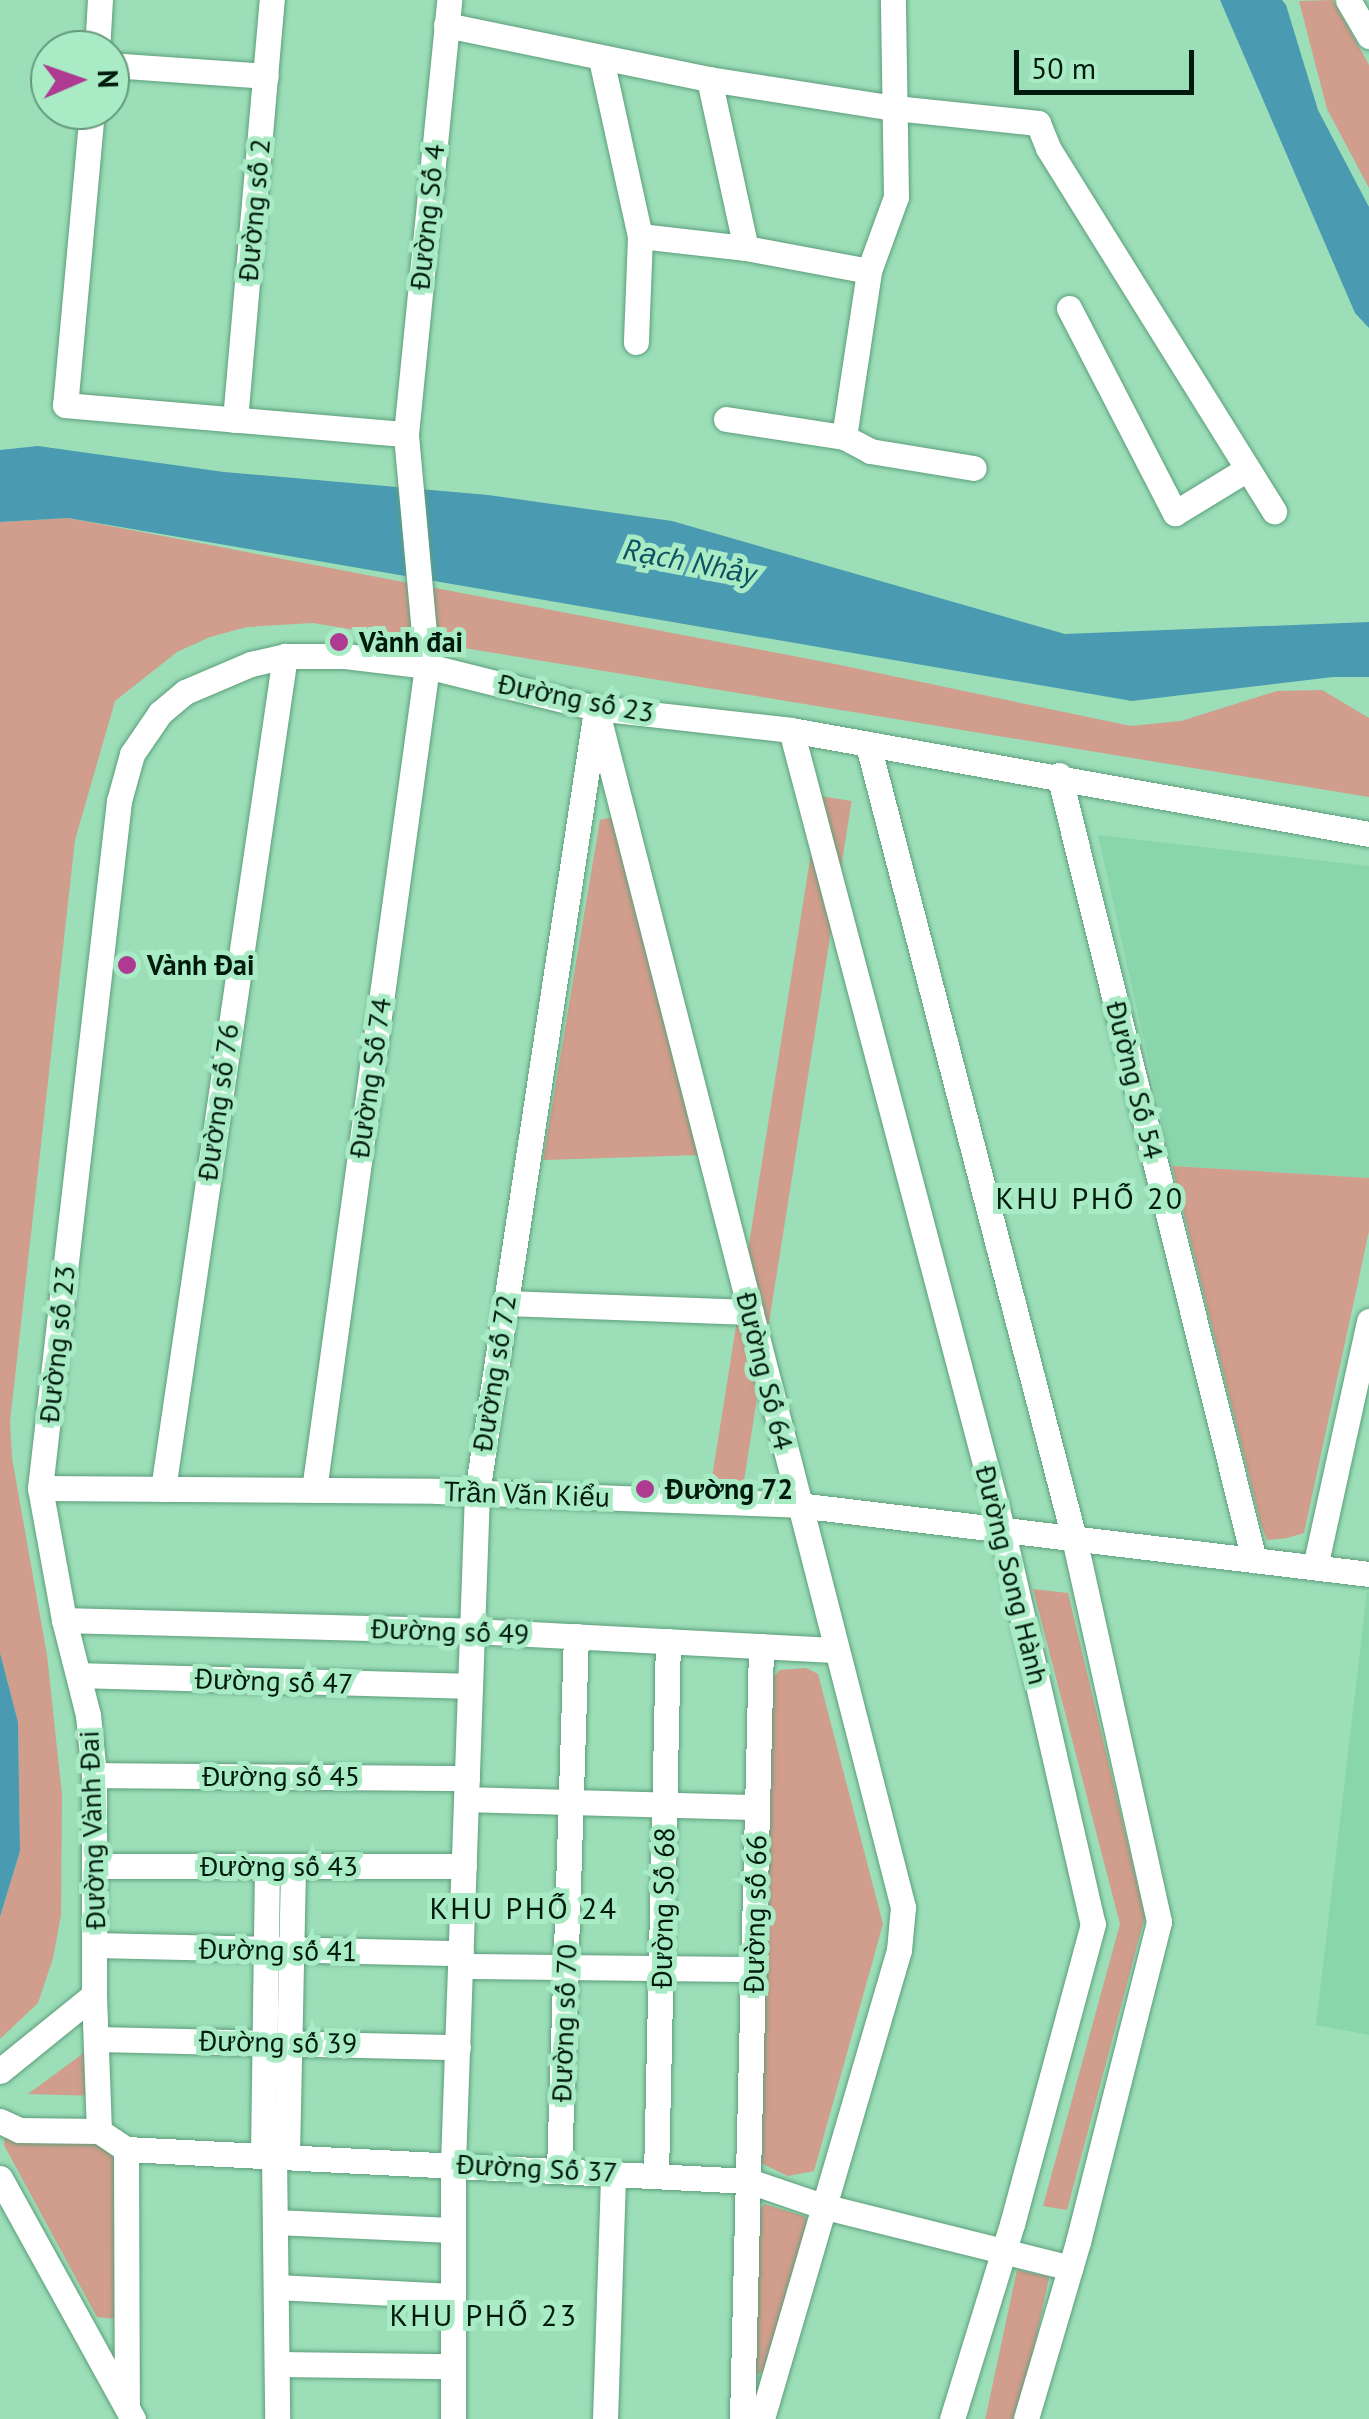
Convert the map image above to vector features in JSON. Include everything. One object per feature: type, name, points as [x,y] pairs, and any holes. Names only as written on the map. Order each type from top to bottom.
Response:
[{"type":"street","points":[[98,30],[100,0]]},
{"type":"street","name":"Đường số 2","points":[[235,420],[272,0]]},
{"type":"street","points":[[844,436],[869,271],[896,197],[893,0]]},
{"type":"street","points":[[1348,0],[1369,36]]},
{"type":"street","points":[[447,13],[601,59],[894,108],[1038,123],[1048,148],[1274,511]]},
{"type":"street","name":"Đường Số 4","points":[[427,666],[406,445],[447,13]]},
{"type":"street","points":[[601,59],[640,236],[636,342]]},
{"type":"street","points":[[130,66],[266,76]]},
{"type":"street","points":[[709,78],[746,248]]},
{"type":"street","points":[[90,130],[65,405],[235,420],[406,445]]},
{"type":"street","points":[[640,236],[746,248],[869,271]]},
{"type":"street","points":[[1068,308],[1175,513],[1248,469]]},
{"type":"street","points":[[726,419],[844,436],[870,452],[974,468]]},
{"type":"street","name":"Đường số 23","points":[[40,1488],[125,772],[140,738],[160,713],[185,692],[215,676],[285,656],[345,656],[427,666],[596,708],[791,730],[1060,775],[1369,834]]},
{"type":"street","name":"Đường số 76","points":[[163,1489],[285,656]]},
{"type":"street","name":"Đường Số 74","points":[[314,1490],[427,666]]},
{"type":"street","name":"Đường số 72","points":[[452,2419],[452,2163],[477,1493],[596,708]]},
{"type":"street","name":"Đường Số 64","points":[[596,708],[904,1907],[899,1950],[762,2419]]},
{"type":"street","name":"Đường Song Hành","points":[[791,730],[1002,1528],[1093,1924],[1003,2252],[952,2419]]},
{"type":"street","points":[[868,745],[1074,1538],[1160,1922],[1070,2268],[1026,2419]]},
{"type":"street","name":"Đường Số 54","points":[[1060,775],[1254,1560]]},
{"type":"street","points":[[505,1303],[751,1312]]},
{"type":"street","points":[[1315,1568],[1369,1321]]},
{"type":"street","name":"Trần Văn Kiểu","points":[[40,1488],[477,1493],[798,1505],[1369,1574]]},
{"type":"street","name":"Đường Vành Đai","points":[[40,1488],[94,1775],[94,1995],[99,2130]]},
{"type":"street","name":"Đường số 49","points":[[64,1620],[472,1630],[836,1650]]},
{"type":"street","name":"Đường số 70","points":[[559,2170],[576,1636]]},
{"type":"street","name":"Đường Số 68","points":[[656,2176],[668,1641]]},
{"type":"street","name":"Đường số 66","points":[[742,2419],[761,1646]]},
{"type":"street","name":"Đường số 47","points":[[78,1676],[470,1686]]},
{"type":"street","name":"Đường số 45","points":[[94,1775],[467,1789],[572,1802],[757,1807]]},
{"type":"street","name":"Đường số 43","points":[[95,1866],[464,1866]]},
{"type":"street","points":[[277,2419],[275,2155],[280,1866]]},
{"type":"street","name":"Đường số 41","points":[[96,1945],[461,1960]]},
{"type":"street","points":[[461,1960],[566,1967],[754,1968]]},
{"type":"street","points":[[0,2072],[94,1995]]},
{"type":"street","name":"Đường số 39","points":[[98,2039],[458,2047]]},
{"type":"street","points":[[0,2121],[19,2130],[99,2130],[126,2149],[130,2413]]},
{"type":"street","name":"Đường Số 37","points":[[126,2149],[749,2181],[822,2206],[1070,2268]]},
{"type":"street","points":[[605,2419],[613,2173]]},
{"type":"street","points":[[0,2178],[130,2413]]},
{"type":"street","points":[[275,2222],[452,2230]]},
{"type":"street","points":[[276,2287],[453,2296]]},
{"type":"street","points":[[277,2364],[453,2366]]},
{"type":"shaded area","points":[[1333,0],[1369,65],[1369,188],[1327,109],[1299,1]]},
{"type":"shaded area","points":[[68,518],[835,664],[1131,726],[1181,721],[1277,691],[1322,690],[1369,718],[1369,797],[313,623],[247,627],[210,637],[177,652],[115,701],[75,840],[10,1422],[12,1458],[47,1655],[62,1795],[61,1915],[53,1958],[38,2003],[0,2039],[0,1917],[20,1851],[18,1722],[0,1653],[0,522]]},
{"type":"shaded area","points":[[820,796],[852,801],[740,1506],[708,1501]]},
{"type":"shaded area","points":[[617,816],[700,1155],[543,1160],[600,820]]},
{"type":"shaded area","points":[[1098,835],[1369,866],[1369,1178],[1172,1166]]},
{"type":"shaded area","points":[[1172,1166],[1369,1178],[1369,1231],[1304,1533],[1267,1540],[1261,1525]]},
{"type":"shaded area","points":[[1033,1589],[1068,1593],[1145,1916],[1067,2210],[1043,2206],[1120,1924]]},
{"type":"shaded area","points":[[1369,1592],[1369,2035],[1316,2025]]},
{"type":"shaded area","points":[[806,1668],[818,1674],[883,1924],[814,2171],[788,2176],[761,2163],[757,2147],[772,1678],[780,1670]]},
{"type":"shaded area","points":[[100,2041],[99,2096],[28,2094]]},
{"type":"shaded area","points":[[5,2134],[101,2135],[118,2146],[116,2319],[97,2317],[4,2145]]},
{"type":"shaded area","points":[[764,2204],[804,2216],[809,2225],[767,2369],[756,2375],[750,2370],[758,2214]]},
{"type":"shaded area","points":[[1017,2270],[1049,2277],[1019,2419],[985,2419]]},
{"type":"water","points":[[1220,0],[1282,0],[1286,5],[1318,110],[1369,207],[1369,328],[1355,313]]},
{"type":"water","name":"Rạch Nhảy","points":[[38,446],[224,472],[488,495],[672,521],[1065,634],[1369,622],[1369,677],[1333,677],[1132,701],[68,518],[0,522],[0,450]]},
{"type":"water","points":[[0,1653],[18,1722],[20,1851],[0,1917]]},
{"type":"place","name":"Vành đai","points":[[339,642]]},
{"type":"place","name":"Vành Đai","points":[[127,965]]},
{"type":"place","name":"Đường 72","points":[[645,1489]]},
{"type":"district","name":"KHU PHỐ 20","points":[[1090,1198]]},
{"type":"district","name":"KHU PHỐ 24","points":[[524,1908]]},
{"type":"district","name":"KHU PHỐ 23","points":[[484,2315]]}]
